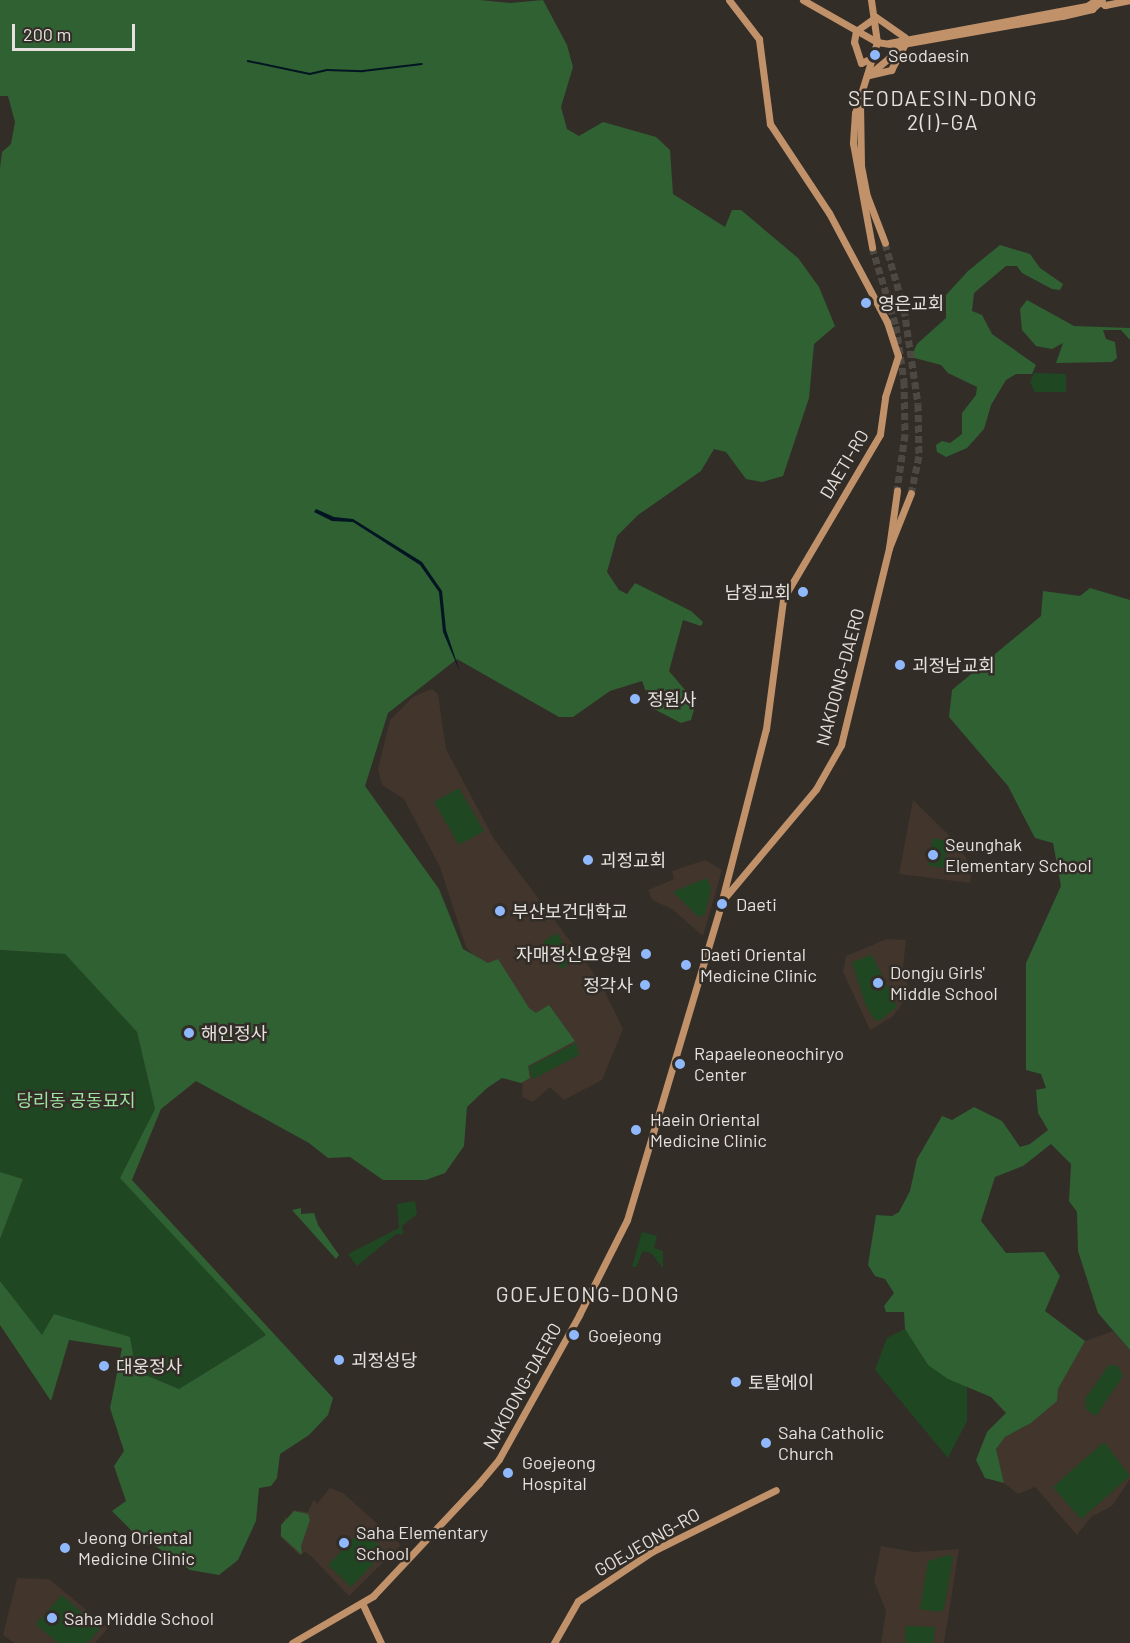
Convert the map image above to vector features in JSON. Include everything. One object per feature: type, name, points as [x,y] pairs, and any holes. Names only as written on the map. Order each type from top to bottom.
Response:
[{"type":"main road","name":"DAETI-RO","points":[[722,901],[766,729],[783,600],[880,434],[885,397],[898,356],[887,322],[829,213],[770,124],[759,39],[729,0]]},
{"type":"main road","points":[[803,0],[877,42],[890,43],[909,42],[1062,16],[1092,9],[1099,1],[1130,0]]},
{"type":"main road","points":[[871,0],[876,17],[877,42],[869,75],[855,113],[854,155],[872,247]]},
{"type":"main road","points":[[873,57],[866,64],[859,60],[854,45],[856,31],[876,17]]},
{"type":"main road","points":[[876,17],[909,42]]},
{"type":"main road","points":[[869,75],[909,42]]},
{"type":"main road","points":[[860,102],[861,166],[867,196],[885,243]]},
{"type":"main road","name":"NAKDONG-DAERO","points":[[292,1643],[363,1605],[499,1459],[584,1304],[627,1220],[722,901],[832,765],[850,715],[889,548],[897,491]]},
{"type":"main road","name":"NAKDONG-DAERO","points":[[889,548],[911,493]]},
{"type":"main road","name":"GOEJEONG-RO","points":[[554,1643],[578,1601],[653,1551],[776,1490]]},
{"type":"main road","points":[[363,1605],[381,1643]]},
{"type":"shaded area","name":"부산보건대학교","points":[[432,689],[438,694],[446,749],[494,839],[599,980],[623,1029],[602,1080],[564,1100],[550,1087],[533,1102],[522,1097],[523,1060],[552,1044],[466,947],[440,867],[404,799],[382,785],[378,769],[390,720],[413,697]]},
{"type":"shaded area","name":"Seunghak Elementary School","points":[[913,800],[955,841],[973,869],[970,883],[899,874]]},
{"type":"shaded area","points":[[705,860],[722,870],[703,936],[672,909],[652,900],[648,890],[674,879],[672,871]]},
{"type":"shaded area","name":"Dongju Girls' Middle School","points":[[887,939],[906,940],[903,968],[910,994],[892,1017],[870,1030],[843,972],[846,956]]},
{"type":"shaded area","points":[[1113,1331],[1130,1350],[1130,1479],[1112,1506],[1091,1517],[1077,1535],[1035,1487],[1018,1494],[1004,1483],[996,1449],[1005,1437],[1031,1423],[1056,1401],[1058,1389],[1085,1341]]},
{"type":"shaded area","name":"Saha Elementary School","points":[[330,1488],[343,1493],[401,1545],[349,1596],[311,1556],[305,1552],[299,1555],[280,1536],[285,1517],[289,1519],[293,1510],[308,1512],[314,1499],[317,1504]]},
{"type":"shaded area","points":[[881,1546],[914,1552],[959,1549],[944,1643],[881,1643],[886,1611],[874,1581]]},
{"type":"shaded area","name":"Saha Middle School","points":[[17,1578],[49,1579],[108,1628],[95,1643],[14,1643],[3,1635]]},
{"type":"green space","points":[[0,0],[480,0],[510,3],[543,0],[567,45],[573,67],[561,107],[567,129],[579,136],[603,122],[656,137],[670,150],[673,194],[725,227],[732,210],[741,210],[798,258],[819,287],[835,326],[814,344],[809,398],[783,476],[762,482],[746,479],[726,452],[714,449],[701,471],[638,515],[617,536],[607,572],[619,590],[627,594],[635,583],[691,611],[703,622],[701,626],[683,620],[669,671],[696,703],[691,720],[681,723],[652,708],[642,681],[610,691],[573,717],[559,717],[457,659],[388,713],[365,786],[439,889],[463,949],[488,963],[498,959],[529,1008],[536,1013],[549,1005],[575,1041],[528,1066],[530,1078],[521,1083],[502,1078],[487,1088],[467,1107],[464,1146],[445,1173],[426,1180],[383,1180],[350,1157],[328,1158],[309,1143],[196,1081],[161,1109],[132,1180],[333,1398],[328,1415],[309,1435],[280,1454],[277,1478],[271,1486],[259,1488],[256,1521],[238,1560],[219,1575],[190,1570],[154,1545],[146,1545],[112,1511],[126,1501],[114,1466],[124,1451],[110,1408],[122,1348],[69,1340],[51,1401],[0,1325],[0,1281],[42,1335],[54,1314],[130,1337],[136,1371],[179,1389],[266,1335],[120,1178],[155,1109],[137,1032],[65,954],[0,950],[0,168],[2,152],[11,144],[15,122],[8,96],[0,96]]},
{"type":"green space","points":[[1000,245],[1030,254],[1040,268],[1063,284],[1060,290],[1052,289],[1022,273],[1017,266],[1006,266],[974,293],[972,311],[982,315],[992,334],[1036,365],[1032,374],[1016,374],[1006,380],[991,405],[984,429],[967,448],[946,457],[937,452],[936,445],[942,441],[950,443],[962,434],[962,413],[976,395],[977,387],[948,373],[941,365],[911,357],[917,344],[946,318],[946,295],[968,271]]},
{"type":"green space","points":[[1027,300],[1074,326],[1130,328],[1130,340],[1121,330],[1103,330],[1106,339],[1115,342],[1117,358],[1112,362],[1056,363],[1063,343],[1052,349],[1036,346],[1022,330],[1020,309]]},
{"type":"green space","points":[[1034,373],[1066,374],[1066,392],[1035,392],[1030,382]]},
{"type":"green space","points":[[1090,588],[1130,600],[1130,1350],[1098,1313],[1078,1251],[1077,1212],[1069,1201],[1071,1164],[1051,1144],[1023,1166],[995,1177],[981,1221],[1006,1253],[1044,1252],[1060,1276],[1045,1311],[1085,1341],[1058,1389],[1057,1401],[1031,1423],[1005,1437],[996,1449],[1004,1483],[985,1478],[976,1460],[987,1432],[1006,1413],[991,1397],[948,1379],[928,1365],[905,1329],[904,1312],[886,1312],[884,1306],[894,1293],[885,1279],[875,1276],[868,1265],[876,1215],[892,1216],[899,1212],[910,1191],[917,1159],[942,1116],[952,1120],[974,1107],[1002,1121],[1020,1147],[1030,1144],[1048,1130],[1038,1113],[1036,1090],[1046,1088],[1041,1074],[1026,1070],[1026,963],[1061,886],[1053,843],[1035,838],[1008,786],[949,717],[952,690],[1041,616],[1043,591],[1080,596]]},
{"type":"green space","points":[[459,788],[484,831],[459,845],[434,802]]},
{"type":"green space","points":[[933,838],[949,841],[943,868],[928,865]]},
{"type":"green space","points":[[707,878],[711,888],[705,914],[699,917],[673,892]]},
{"type":"green space","points":[[557,933],[574,960],[561,969],[543,942]]},
{"type":"green space","name":"당리동 공동묘지","points":[[0,950],[65,954],[137,1032],[155,1109],[121,1178],[266,1335],[179,1389],[136,1371],[130,1337],[42,1336],[0,1281],[0,1239],[23,1179],[0,1172]]},
{"type":"green space","points":[[872,955],[897,1007],[879,1021],[874,1019],[865,1003],[852,962]]},
{"type":"green space","points":[[576,1043],[579,1055],[533,1079],[529,1067]]},
{"type":"green space","points":[[0,1172],[23,1179],[0,1239]]},
{"type":"green space","points":[[415,1201],[417,1214],[402,1226],[403,1234],[396,1234],[357,1266],[348,1254],[399,1228],[397,1204]]},
{"type":"green space","points":[[301,1208],[301,1214],[314,1213],[318,1225],[339,1255],[336,1259],[292,1210]]},
{"type":"green space","points":[[642,1232],[657,1236],[654,1248],[663,1251],[663,1268],[651,1253],[643,1251],[636,1267],[632,1267]]},
{"type":"green space","points":[[905,1329],[928,1365],[967,1387],[967,1421],[948,1458],[875,1370],[887,1338]]},
{"type":"green space","points":[[1109,1365],[1118,1366],[1123,1376],[1096,1416],[1086,1409],[1085,1399]]},
{"type":"green space","points":[[1104,1442],[1130,1476],[1081,1519],[1053,1487]]},
{"type":"green space","points":[[294,1511],[308,1514],[310,1520],[301,1546],[302,1555],[281,1536],[281,1525]]},
{"type":"green space","points":[[362,1529],[385,1551],[351,1587],[328,1565]]},
{"type":"green space","points":[[949,1555],[953,1557],[944,1609],[939,1612],[920,1609],[928,1561]]},
{"type":"green space","points":[[62,1595],[100,1629],[87,1643],[58,1643],[36,1624]]},
{"type":"green space","points":[[906,1626],[935,1627],[933,1643],[905,1643]]},
{"type":"water","points":[[316,509],[334,517],[353,519],[422,562],[442,591],[446,630],[460,672],[443,632],[439,592],[420,565],[353,522],[332,521],[314,512]]},
{"type":"waterway","points":[[248,61],[310,74],[327,70],[363,71],[422,64]]},
{"type":"tunnel","points":[[885,243],[904,309],[918,404],[919,456],[911,493]]},
{"type":"tunnel","points":[[872,247],[896,326],[904,381],[905,434],[897,491]]},
{"type":"place","name":"Seodaesin","points":[[875,55]]},
{"type":"place","name":"영은교회","points":[[866,303]]},
{"type":"place","name":"남정교회","points":[[803,592]]},
{"type":"place","name":"괴정남교회","points":[[900,665]]},
{"type":"place","name":"정원사","points":[[635,699]]},
{"type":"place","name":"Seunghak Elementary School","points":[[933,855]]},
{"type":"place","name":"괴정교회","points":[[588,860]]},
{"type":"place","name":"Daeti","points":[[722,904]]},
{"type":"place","name":"부산보건대학교","points":[[500,911]]},
{"type":"place","name":"자매정신요양원","points":[[646,954]]},
{"type":"place","name":"Daeti Oriental Medicine Clinic","points":[[686,965]]},
{"type":"place","name":"Dongju Girls' Middle School","points":[[878,983]]},
{"type":"place","name":"정각사","points":[[645,985]]},
{"type":"place","name":"해인정사","points":[[189,1033]]},
{"type":"place","name":"Rapaeleoneochiryo Center","points":[[680,1064]]},
{"type":"place","name":"Haein Oriental Medicine Clinic","points":[[636,1130]]},
{"type":"place","name":"Goejeong","points":[[574,1335]]},
{"type":"place","name":"괴정성당","points":[[339,1360]]},
{"type":"place","name":"대웅정사","points":[[104,1366]]},
{"type":"place","name":"토탈에이","points":[[736,1382]]},
{"type":"place","name":"Saha Catholic Church","points":[[766,1443]]},
{"type":"place","name":"Goejeong Hospital","points":[[508,1473]]},
{"type":"place","name":"Saha Elementary School","points":[[344,1543]]},
{"type":"place","name":"Jeong Oriental Medicine Clinic","points":[[65,1548]]},
{"type":"place","name":"Saha Middle School","points":[[52,1618]]},
{"type":"district","name":"SEODAESIN-DONG 2(I)-GA","points":[[943,110]]},
{"type":"district","name":"GOEJEONG-DONG","points":[[588,1294]]}]
